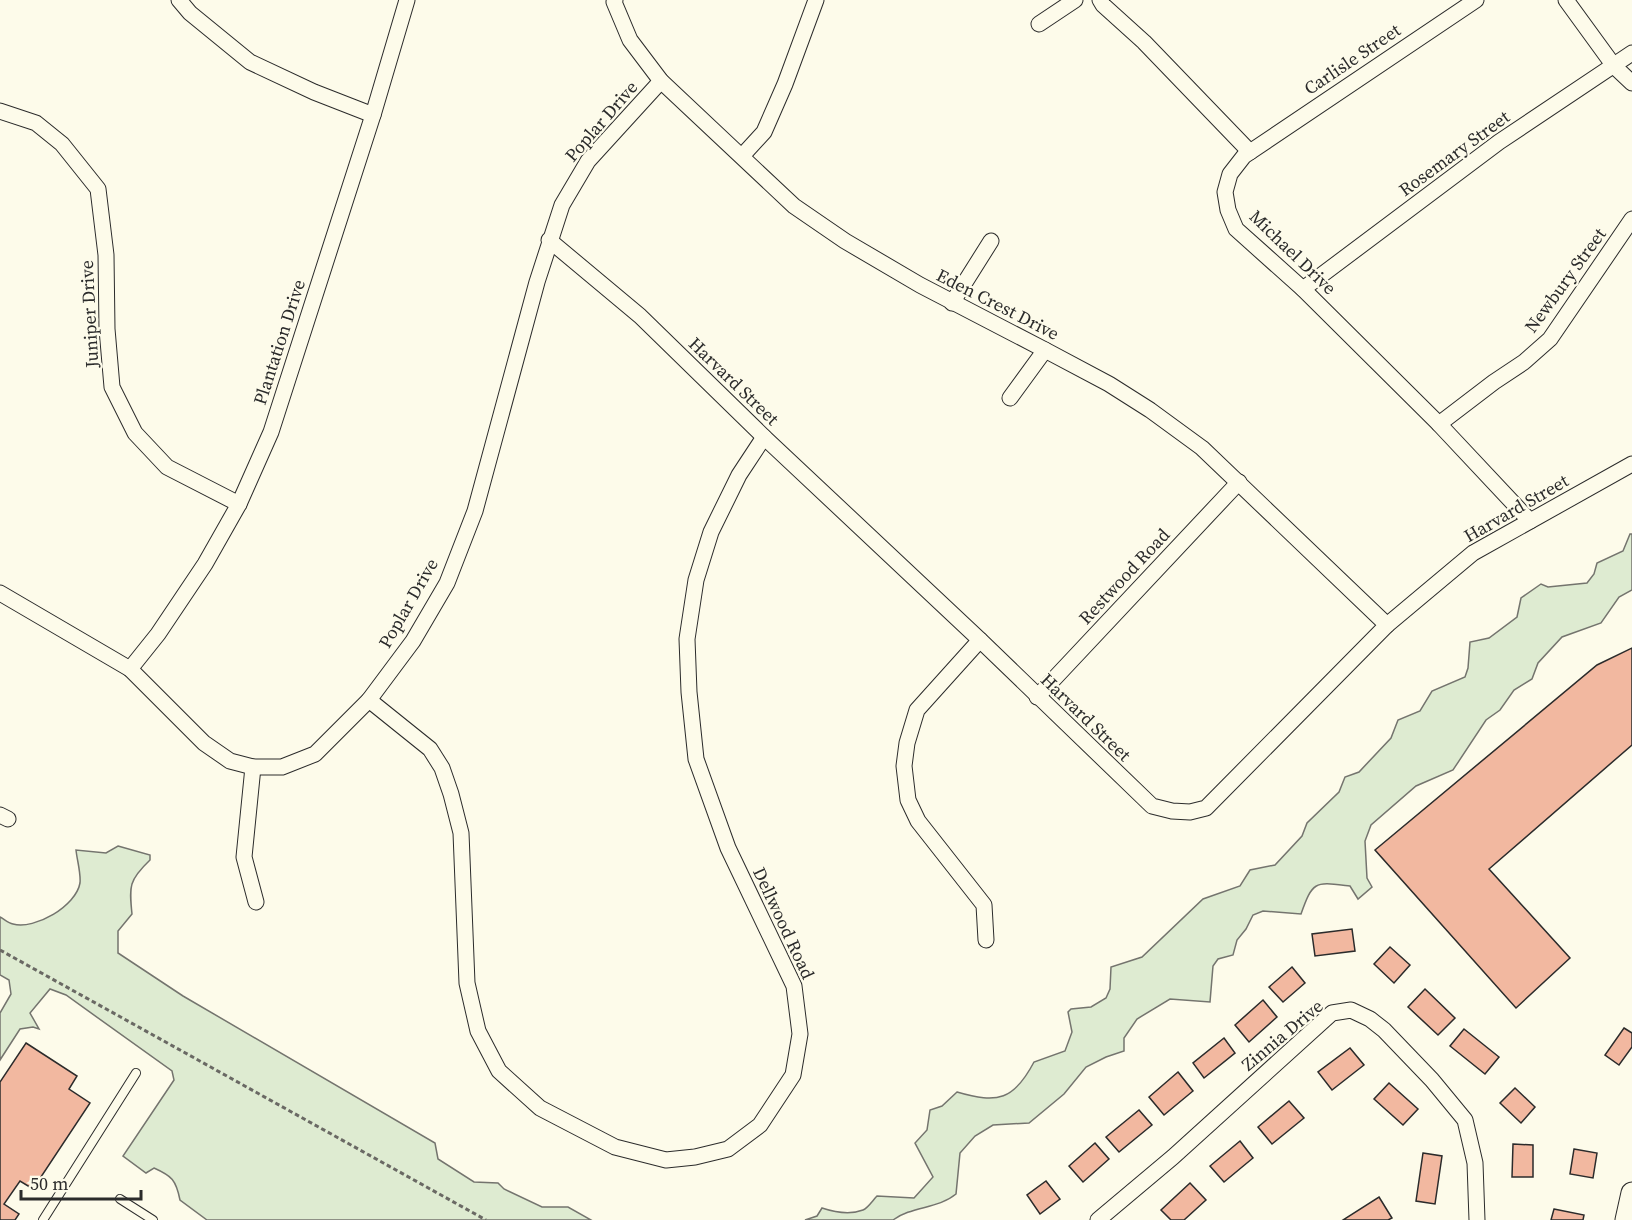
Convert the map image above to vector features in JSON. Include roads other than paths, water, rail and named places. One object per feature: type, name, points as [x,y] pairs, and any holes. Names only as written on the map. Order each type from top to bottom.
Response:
[{"type":"main road","points":[[1626,1220],[1632,1193]]},
{"type":"street","points":[[179,0],[190,13],[250,62],[314,92],[374,115]]},
{"type":"street","name":"Plantation Drive","points":[[130,669],[158,634],[205,564],[239,504],[271,432],[374,115],[407,0]]},
{"type":"street","points":[[742,156],[764,132],[785,84],[816,0]]},
{"type":"street","points":[[1039,24],[1075,0]]},
{"type":"street","points":[[1100,0],[1144,42],[1250,152]]},
{"type":"street","name":"Carlisle Street","points":[[1250,152],[1476,0]]},
{"type":"street","points":[[1566,0],[1614,66],[1632,83]]},
{"type":"street","name":"Eden Crest Drive","points":[[613,1],[630,40],[661,81],[794,206],[844,242],[952,303],[1109,384],[1150,410],[1202,448],[1387,625]]},
{"type":"street","name":"Rosemary Street","points":[[1303,289],[1499,142],[1632,53]]},
{"type":"street","name":"Poplar Drive","points":[[0,593],[130,669],[204,743],[230,761],[253,767],[282,767],[315,754],[369,700],[413,641],[447,582],[474,511],[549,240],[562,204],[588,161],[661,81]]},
{"type":"street","name":"Juniper Drive","points":[[0,111],[36,123],[62,144],[98,189],[106,255],[112,387],[135,433],[167,467],[239,504]]},
{"type":"street","name":"Michael Drive","points":[[1250,152],[1230,174],[1225,192],[1228,210],[1236,229],[1303,289],[1439,424],[1530,521]]},
{"type":"street","name":"Newbury Street","points":[[1439,424],[1524,362],[1550,339],[1632,219]]},
{"type":"street","name":"Harvard Street","points":[[549,240],[640,316],[1152,806],[1172,811],[1190,812],[1206,808],[1387,625],[1473,553],[1632,464]]},
{"type":"street","points":[[952,303],[991,241]]},
{"type":"street","points":[[1010,398],[1045,350]]},
{"type":"street","name":"Dellwood Road","points":[[369,700],[430,749],[442,768],[452,794],[461,832],[467,983],[477,1031],[499,1071],[540,1108],[615,1147],[666,1160],[695,1157],[728,1149],[760,1125],[793,1075],[800,1034],[794,986],[728,848],[696,759],[689,692],[687,639],[696,580],[711,532],[739,475],[764,437]]},
{"type":"street","name":"Restwood Road","points":[[1037,697],[1239,482]]},
{"type":"street","points":[[980,639],[918,710],[907,743],[904,766],[908,800],[918,821],[984,905],[986,940]]},
{"type":"street","points":[[253,767],[244,857],[256,902]]},
{"type":"street","name":"Zinnia Drive","points":[[1098,1220],[1173,1157],[1332,1013],[1351,1010],[1370,1019],[1384,1030],[1432,1080],[1465,1120],[1474,1163],[1477,1220]]},
{"type":"lane","points":[[43,1220],[136,1073]]},
{"type":"lane","points":[[120,1199],[153,1220]]}]
